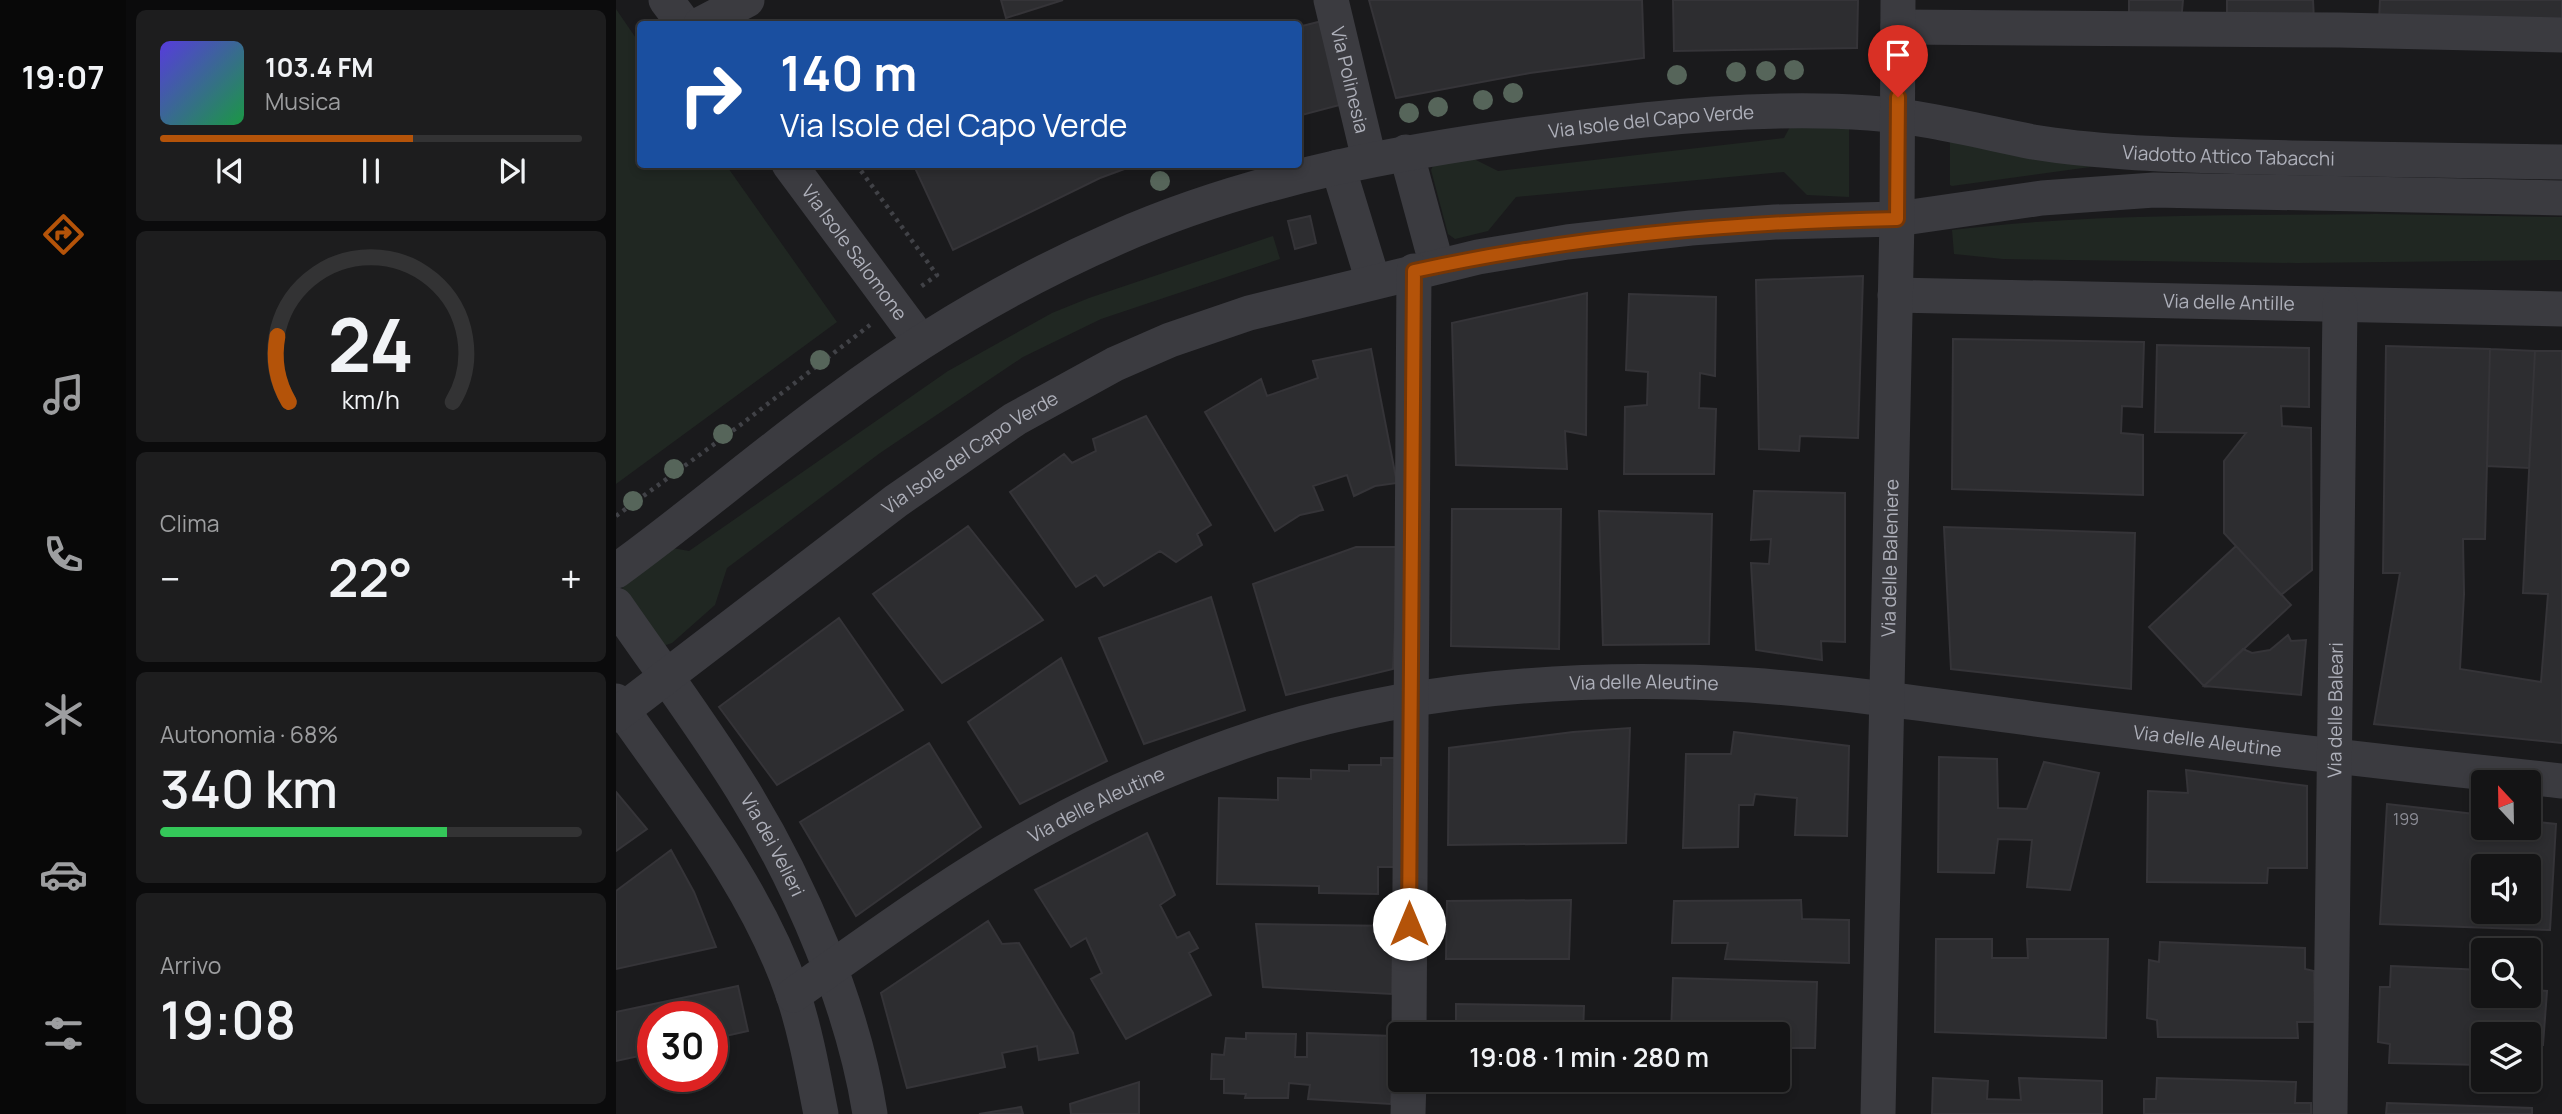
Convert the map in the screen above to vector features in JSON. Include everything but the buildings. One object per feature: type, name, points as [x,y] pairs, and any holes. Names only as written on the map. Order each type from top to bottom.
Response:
[{"type":"street","points":[[666,0],[682,21]]},
{"type":"street","points":[[707,21],[747,0]]},
{"type":"street","name":"Via Polinesia","points":[[1331,0],[1354,163]]},
{"type":"street","points":[[1898,13],[2340,15],[2562,35]]},
{"type":"street","name":"Via delle Baleniere","points":[[1878,1114],[1897,219],[1898,13]]},
{"type":"street","name":"Via Isole del Capo Verde","points":[[616,571],[835,402],[921,342],[993,300],[1117,237],[1211,202],[1354,163],[1406,152],[1597,125],[1728,113],[1845,112],[1898,116]]},
{"type":"street","name":"Viadotto Attico Tabacchi","points":[[1898,116],[2046,144],[2123,152],[2562,162]]},
{"type":"street","points":[[1406,152],[1425,269],[1410,699],[1409,1022]]},
{"type":"street","points":[[1354,163],[1373,281]]},
{"type":"street","name":"Via Isole Salomone","points":[[792,168],[921,342]]},
{"type":"street","name":"Viadotto Attico Tabacchi","points":[[1897,219],[2028,200],[2171,190],[2562,198]]},
{"type":"street","name":"Via Isole del Capo Verde","points":[[618,709],[666,678],[916,486],[987,437],[1051,397],[1115,364],[1193,331],[1233,317],[1373,281],[1545,245],[1648,232],[1775,222],[1897,219]]},
{"type":"street","name":"Via delle Antille","points":[[1895,295],[2562,309]]},
{"type":"street","name":"Via delle Baleari","points":[[2330,1114],[2340,305]]},
{"type":"street","name":"Via dei Velieri","points":[[616,605],[733,776],[761,822],[794,887],[830,970],[855,1046],[870,1114]]},
{"type":"street","name":"Via delle Aleutine","points":[[793,995],[983,865],[1042,830],[1096,803],[1171,770],[1262,736],[1327,717],[1410,699],[1527,685],[1652,682],[1766,687],[2334,757],[2562,781]]},
{"type":"street","points":[[618,709],[722,851],[777,955],[793,995],[821,1114]]},
{"type":"street","points":[[1408,1114],[1409,1092]]},
{"type":"path","points":[[616,516],[937,275],[859,168]]},
{"type":"shaded area","points":[[616,9],[637,40],[637,168],[728,168],[837,322],[616,484]]},
{"type":"shaded area","points":[[1794,119],[1849,121],[1849,197],[1807,195],[1784,172],[1516,197],[1488,231],[1455,239],[1448,234],[1431,170],[1435,162],[1466,155],[1498,171],[1784,138]]},
{"type":"shaded area","points":[[1950,137],[2112,164],[1952,186]]},
{"type":"shaded area","points":[[2376,214],[2562,217],[2562,260],[2297,263],[2003,259],[1954,254],[1952,230],[2111,218]]},
{"type":"shaded area","points":[[1273,236],[1280,259],[1101,319],[1023,357],[880,453],[727,568],[715,605],[672,643],[663,646],[623,590],[621,583],[667,547],[689,551],[948,371],[1052,313]]},
{"type":"route","points":[[1409,924],[1414,271],[1534,247],[1648,232],[1775,222],[1897,219],[1898,97]]}]
